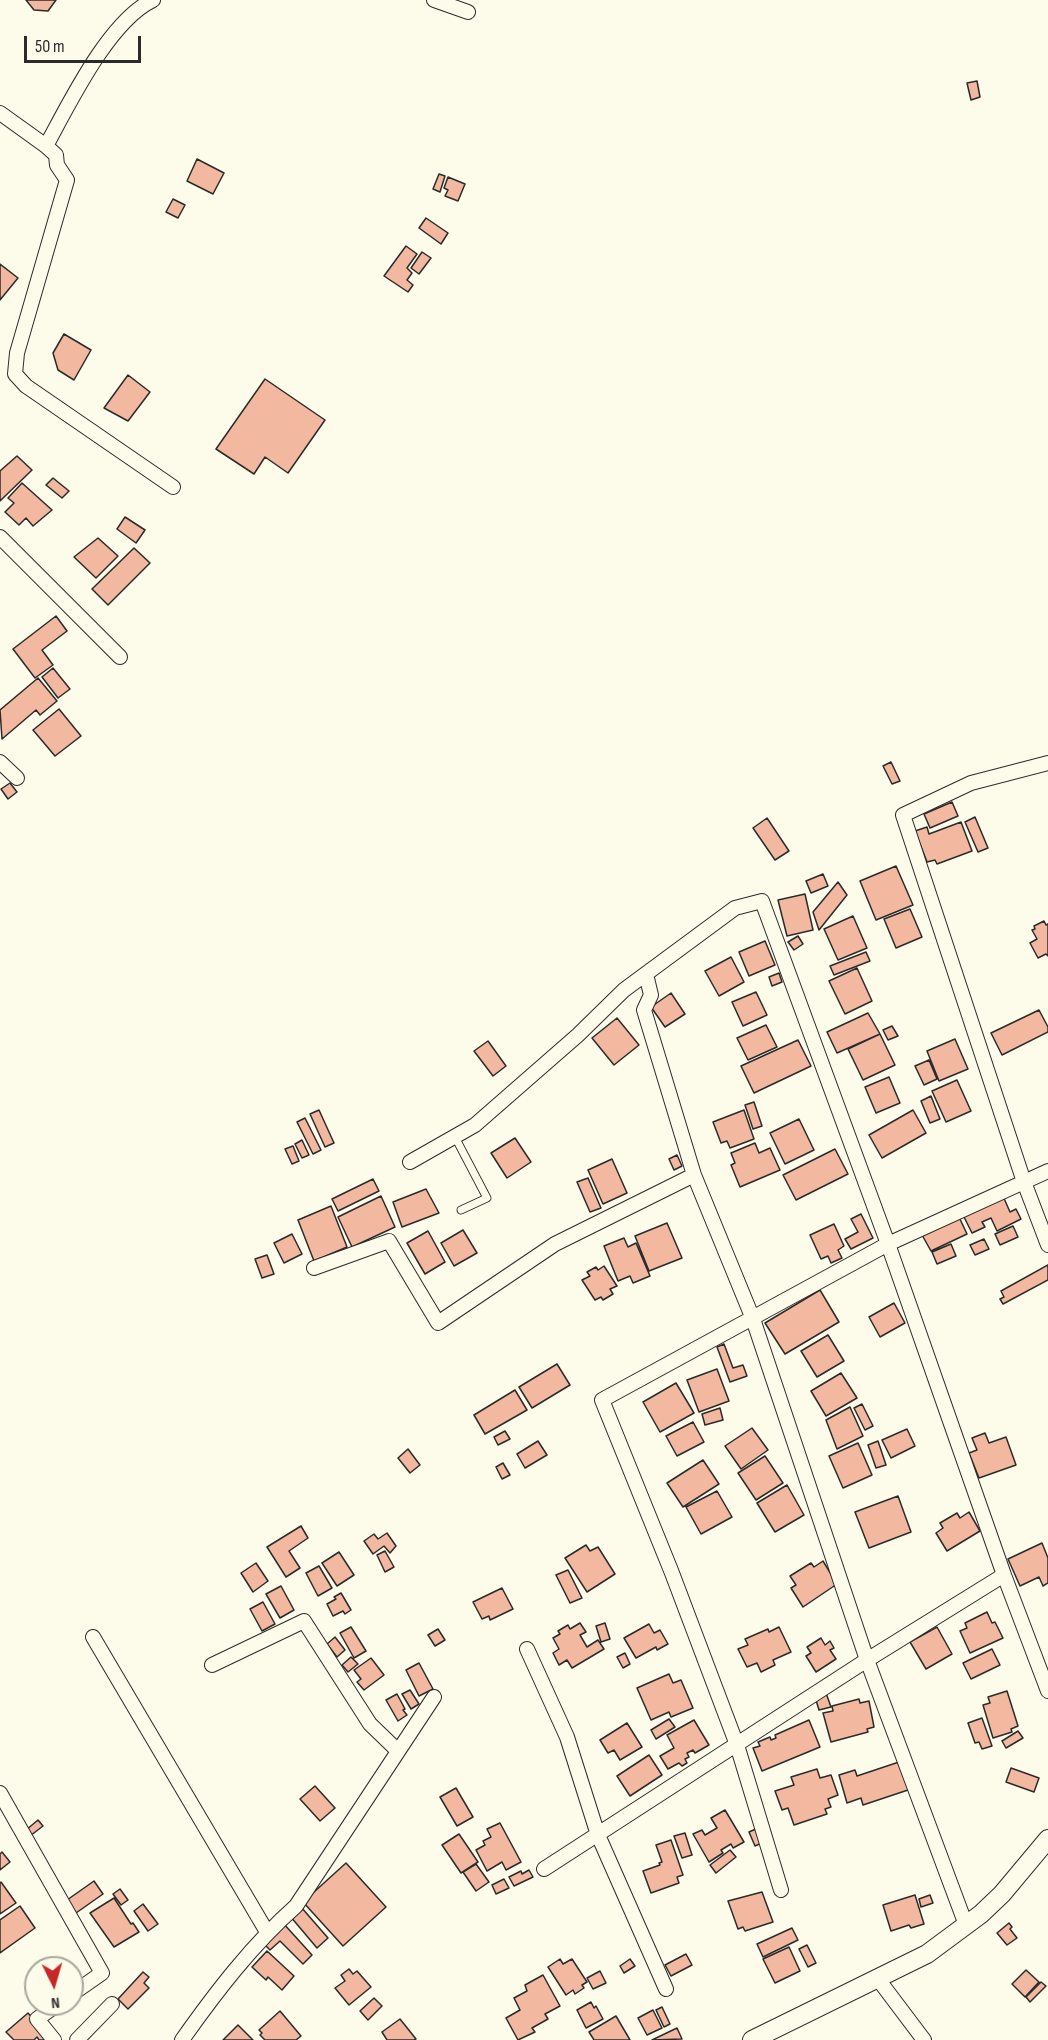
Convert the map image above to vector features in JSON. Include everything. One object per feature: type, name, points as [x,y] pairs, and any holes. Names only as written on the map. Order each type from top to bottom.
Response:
[{"type":"street","points":[[46,146],[77,89],[111,38],[127,17],[153,0]]},
{"type":"street","points":[[434,0],[468,12]]},
{"type":"street","points":[[0,113],[56,155],[57,165],[67,180],[17,353],[15,374],[26,386],[173,487]]},
{"type":"street","points":[[0,537],[120,657]]},
{"type":"street","points":[[0,762],[17,778]]},
{"type":"street","points":[[1048,763],[971,783],[903,815],[1024,1182],[1048,1245]]},
{"type":"street","points":[[410,1162],[475,1125],[578,1035],[624,990],[735,908],[762,901],[888,1244],[1004,1575],[1048,1691]]},
{"type":"street","points":[[646,974],[651,995],[644,1010],[694,1175],[753,1319],[867,1660],[966,1925]]},
{"type":"street","points":[[781,1890],[736,1745],[672,1573],[602,1400],[888,1244],[1048,1171]]},
{"type":"street","points":[[314,1268],[389,1241],[438,1323],[555,1244],[694,1175]]},
{"type":"street","points":[[544,1869],[867,1660],[1004,1575]]},
{"type":"street","points":[[212,1665],[304,1621],[370,1724],[398,1751]]},
{"type":"street","points":[[93,1637],[267,1932]]},
{"type":"street","points":[[527,1649],[567,1737],[598,1835],[666,1989]]},
{"type":"street","points":[[182,2040],[212,1998],[267,1932],[296,1906],[435,1697]]},
{"type":"street","points":[[0,1793],[102,1973],[84,1986]]},
{"type":"street","points":[[752,2040],[927,1954],[1002,1894],[1048,1839]]},
{"type":"street","points":[[878,1979],[924,2040]]},
{"type":"street","points":[[77,2040],[112,2004]]},
{"type":"street","points":[[41,2016],[37,2019],[54,2040]]},
{"type":"lane","points":[[455,1137],[487,1198],[461,1210]]},
{"type":"building","points":[[26,0],[56,0],[48,11],[34,10]]},
{"type":"building","points":[[977,81],[980,97],[971,100],[967,83]]},
{"type":"building","points":[[197,159],[224,173],[213,194],[187,181]]},
{"type":"building","points":[[439,174],[445,176],[440,192],[433,189]]},
{"type":"building","points":[[448,177],[465,184],[458,201],[445,196],[448,190],[444,188]]},
{"type":"building","points":[[173,199],[185,205],[178,218],[166,212]]},
{"type":"building","points":[[426,218],[448,233],[441,244],[419,228]]},
{"type":"building","points":[[406,246],[417,254],[407,268],[412,273],[407,280],[413,285],[408,292],[384,276]]},
{"type":"building","points":[[422,252],[431,258],[419,274],[411,268]]},
{"type":"building","points":[[0,264],[18,278],[0,300]]},
{"type":"building","points":[[64,334],[91,350],[74,380],[58,370],[53,353]]},
{"type":"building","points":[[128,375],[150,392],[128,421],[104,408]]},
{"type":"building","points":[[265,379],[325,420],[288,473],[265,457],[254,474],[216,449]]},
{"type":"building","points":[[17,456],[32,470],[0,501],[0,471]]},
{"type":"building","points":[[53,478],[69,491],[62,498],[46,485]]},
{"type":"building","points":[[22,483],[52,510],[33,526],[26,518],[19,525],[5,512],[14,503],[8,498]]},
{"type":"building","points":[[125,517],[145,530],[136,543],[117,529]]},
{"type":"building","points":[[98,538],[118,556],[96,578],[74,557]]},
{"type":"building","points":[[134,548],[150,563],[108,605],[92,589]]},
{"type":"building","points":[[56,616],[67,631],[42,650],[53,665],[35,678],[13,649]]},
{"type":"building","points":[[53,668],[70,689],[58,698],[42,677]]},
{"type":"building","points":[[38,678],[57,701],[40,715],[36,710],[2,739],[0,710]]},
{"type":"building","points":[[59,709],[81,736],[55,756],[33,730]]},
{"type":"building","points":[[891,762],[900,781],[892,784],[883,766]]},
{"type":"building","points":[[10,783],[17,792],[8,799],[1,789]]},
{"type":"building","points":[[952,802],[958,816],[930,828],[924,814]]},
{"type":"building","points":[[975,817],[988,848],[978,852],[965,822]]},
{"type":"building","points":[[767,818],[789,851],[775,860],[753,828]]},
{"type":"building","points":[[961,822],[972,851],[937,864],[935,860],[927,862],[915,831],[927,827],[929,834]]},
{"type":"building","points":[[896,866],[913,905],[876,920],[860,881]]},
{"type":"building","points":[[823,874],[828,886],[811,893],[806,881]]},
{"type":"building","points":[[838,882],[847,895],[819,930],[813,912]]},
{"type":"building","points":[[805,894],[813,930],[787,936],[778,900]]},
{"type":"building","points":[[910,909],[922,937],[896,948],[884,919]]},
{"type":"building","points":[[853,916],[867,948],[838,960],[824,929]]},
{"type":"building","points":[[1044,921],[1046,925],[1048,924],[1048,956],[1046,954],[1038,958],[1030,943],[1037,939],[1032,930],[1035,929],[1034,926]]},
{"type":"building","points":[[798,936],[803,944],[794,950],[788,942]]},
{"type":"building","points":[[765,941],[775,965],[749,976],[739,952]]},
{"type":"building","points":[[866,952],[870,961],[834,975],[830,966]]},
{"type":"building","points":[[731,957],[744,982],[719,996],[705,971]]},
{"type":"building","points":[[857,968],[872,1001],[845,1014],[829,981]]},
{"type":"building","points":[[779,973],[782,982],[772,986],[769,977]]},
{"type":"building","points":[[756,992],[767,1015],[743,1026],[732,1002]]},
{"type":"building","points":[[671,993],[685,1014],[665,1027],[651,1007]]},
{"type":"building","points":[[1039,1010],[1048,1027],[1048,1032],[1002,1055],[991,1033]]},
{"type":"building","points":[[868,1013],[880,1034],[837,1053],[827,1032]]},
{"type":"building","points":[[617,1018],[639,1045],[614,1065],[592,1038]]},
{"type":"building","points":[[766,1025],[777,1047],[748,1060],[737,1038]]},
{"type":"building","points":[[892,1026],[898,1036],[888,1040],[883,1030]]},
{"type":"building","points":[[880,1034],[895,1065],[863,1080],[848,1049]]},
{"type":"building","points":[[955,1039],[968,1069],[939,1081],[927,1051]]},
{"type":"building","points":[[798,1040],[811,1066],[754,1093],[741,1066]]},
{"type":"building","points":[[488,1041],[506,1066],[493,1076],[474,1051]]},
{"type":"building","points":[[929,1060],[937,1079],[924,1085],[915,1066]]},
{"type":"building","points":[[889,1077],[900,1103],[876,1113],[865,1087]]},
{"type":"building","points":[[957,1080],[971,1111],[946,1122],[932,1091]]},
{"type":"building","points":[[931,1096],[940,1119],[930,1123],[921,1101]]},
{"type":"building","points":[[754,1102],[762,1126],[753,1129],[745,1105]]},
{"type":"building","points":[[319,1110],[334,1143],[325,1147],[310,1114]]},
{"type":"building","points":[[744,1110],[754,1139],[730,1148],[727,1141],[721,1143],[713,1122]]},
{"type":"building","points":[[913,1110],[926,1133],[882,1158],[869,1135]]},
{"type":"building","points":[[305,1118],[321,1150],[313,1154],[297,1122]]},
{"type":"building","points":[[799,1119],[814,1150],[785,1164],[770,1133]]},
{"type":"building","points":[[515,1138],[531,1162],[507,1178],[491,1153]]},
{"type":"building","points":[[302,1140],[309,1155],[302,1158],[295,1144]]},
{"type":"building","points":[[755,1143],[759,1153],[770,1148],[780,1170],[740,1187],[731,1165],[735,1163],[731,1153]]},
{"type":"building","points":[[293,1146],[299,1161],[292,1164],[285,1149]]},
{"type":"building","points":[[835,1149],[848,1174],[796,1200],[783,1175]]},
{"type":"building","points":[[677,1155],[682,1166],[674,1170],[669,1159]]},
{"type":"building","points":[[612,1159],[627,1193],[603,1204],[588,1170]]},
{"type":"building","points":[[588,1178],[601,1208],[590,1212],[577,1182]]},
{"type":"building","points":[[373,1179],[379,1191],[338,1211],[332,1199]]},
{"type":"building","points":[[426,1189],[439,1213],[402,1227],[393,1202]]},
{"type":"building","points":[[381,1196],[395,1227],[352,1247],[338,1217]]},
{"type":"building","points":[[1003,1196],[1010,1212],[1016,1209],[1021,1219],[997,1231],[991,1218],[982,1222],[985,1227],[972,1233],[963,1215]]},
{"type":"building","points":[[331,1206],[347,1247],[314,1261],[298,1220]]},
{"type":"building","points":[[861,1214],[873,1238],[851,1249],[845,1239],[858,1232],[851,1219]]},
{"type":"building","points":[[959,1217],[967,1234],[931,1251],[922,1235]]},
{"type":"building","points":[[667,1223],[682,1258],[649,1271],[635,1236]]},
{"type":"building","points":[[834,1224],[844,1246],[838,1250],[842,1258],[831,1263],[828,1256],[821,1259],[810,1235]]},
{"type":"building","points":[[1013,1226],[1018,1237],[1000,1245],[995,1234]]},
{"type":"building","points":[[463,1230],[477,1253],[454,1266],[441,1243]]},
{"type":"building","points":[[428,1231],[445,1262],[425,1274],[407,1243]]},
{"type":"building","points":[[292,1234],[302,1254],[284,1263],[274,1243]]},
{"type":"building","points":[[624,1238],[628,1247],[636,1243],[650,1276],[633,1283],[630,1276],[618,1281],[604,1246]]},
{"type":"building","points":[[984,1239],[989,1249],[975,1255],[970,1245]]},
{"type":"building","points":[[951,1244],[956,1256],[937,1264],[932,1252]]},
{"type":"building","points":[[267,1255],[274,1274],[262,1278],[255,1259]]},
{"type":"building","points":[[1048,1265],[1048,1280],[1003,1304],[1000,1299],[1004,1297],[1001,1291]]},
{"type":"building","points":[[604,1266],[617,1286],[610,1289],[613,1294],[603,1300],[601,1297],[595,1300],[582,1280],[590,1276],[587,1272]]},
{"type":"building","points":[[820,1290],[839,1322],[785,1354],[765,1323]]},
{"type":"building","points":[[894,1303],[905,1323],[880,1337],[869,1317]]},
{"type":"building","points":[[828,1335],[844,1361],[817,1377],[801,1351]]},
{"type":"building","points":[[724,1344],[733,1368],[743,1365],[747,1376],[730,1382],[717,1347]]},
{"type":"building","points":[[557,1364],[570,1385],[532,1408],[519,1387]]},
{"type":"building","points":[[717,1369],[729,1401],[699,1412],[687,1380]]},
{"type":"building","points":[[841,1373],[857,1398],[826,1416],[811,1391]]},
{"type":"building","points":[[676,1383],[694,1413],[660,1432],[643,1402]]},
{"type":"building","points":[[515,1390],[527,1410],[485,1434],[474,1415]]},
{"type":"building","points":[[862,1404],[873,1426],[865,1430],[854,1408]]},
{"type":"building","points":[[850,1407],[863,1436],[837,1449],[826,1420]]},
{"type":"building","points":[[720,1408],[723,1420],[705,1425],[702,1414]]},
{"type":"building","points":[[693,1422],[704,1442],[677,1456],[666,1436]]},
{"type":"building","points":[[752,1428],[768,1450],[741,1469],[725,1446]]},
{"type":"building","points":[[907,1429],[915,1446],[891,1458],[882,1440]]},
{"type":"building","points":[[505,1431],[510,1439],[498,1445],[494,1437]]},
{"type":"building","points":[[985,1433],[989,1443],[1006,1437],[1016,1465],[979,1478],[969,1453],[977,1450],[972,1438]]},
{"type":"building","points":[[538,1441],[547,1455],[525,1468],[517,1454]]},
{"type":"building","points":[[878,1441],[886,1465],[876,1468],[868,1445]]},
{"type":"building","points":[[858,1443],[872,1475],[843,1488],[829,1456]]},
{"type":"building","points":[[408,1449],[420,1465],[410,1473],[398,1458]]},
{"type":"building","points":[[765,1456],[783,1483],[756,1500],[738,1473]]},
{"type":"building","points":[[703,1460],[719,1484],[683,1507],[667,1483]]},
{"type":"building","points":[[503,1463],[510,1475],[502,1479],[496,1467]]},
{"type":"building","points":[[787,1485],[804,1515],[775,1532],[757,1503]]},
{"type":"building","points":[[717,1491],[732,1517],[701,1534],[686,1507]]},
{"type":"building","points":[[898,1496],[911,1532],[869,1548],[855,1512]]},
{"type":"building","points":[[969,1512],[980,1531],[947,1551],[936,1533],[943,1528],[940,1523],[957,1513],[960,1518]]},
{"type":"building","points":[[301,1526],[308,1538],[289,1551],[300,1568],[286,1577],[267,1547]]},
{"type":"building","points":[[387,1533],[396,1546],[390,1553],[384,1546],[373,1554],[364,1541],[374,1534],[378,1539]]},
{"type":"building","points":[[1042,1543],[1048,1558],[1048,1583],[1043,1586],[1039,1577],[1020,1586],[1008,1559]]},
{"type":"building","points":[[586,1545],[590,1551],[598,1547],[615,1574],[587,1592],[565,1558]]},
{"type":"building","points":[[385,1551],[394,1567],[385,1572],[377,1555]]},
{"type":"building","points":[[339,1552],[354,1575],[337,1586],[322,1563]]},
{"type":"building","points":[[823,1561],[837,1584],[803,1607],[791,1588],[796,1585],[790,1576],[811,1563],[814,1567]]},
{"type":"building","points":[[256,1563],[268,1581],[253,1592],[241,1573]]},
{"type":"building","points":[[319,1566],[332,1588],[318,1596],[306,1573]]},
{"type":"building","points":[[568,1570],[582,1598],[570,1603],[556,1575]]},
{"type":"building","points":[[281,1586],[294,1610],[280,1618],[266,1594]]},
{"type":"building","points":[[502,1588],[513,1609],[490,1620],[489,1616],[482,1619],[473,1602]]},
{"type":"building","points":[[341,1593],[351,1610],[345,1614],[343,1611],[333,1616],[327,1604]]},
{"type":"building","points":[[263,1602],[275,1624],[262,1631],[250,1609]]},
{"type":"building","points":[[987,1612],[1003,1638],[970,1653],[960,1631],[967,1628],[965,1623]]},
{"type":"building","points":[[580,1623],[586,1632],[580,1635],[587,1647],[598,1640],[604,1649],[572,1668],[567,1660],[559,1665],[553,1653],[559,1649],[553,1638],[560,1634],[558,1631],[568,1625],[570,1629]]},
{"type":"building","points":[[605,1623],[610,1639],[601,1642],[596,1626]]},
{"type":"building","points":[[649,1624],[654,1633],[660,1630],[668,1644],[657,1650],[656,1647],[636,1658],[624,1638]]},
{"type":"building","points":[[351,1627],[366,1651],[354,1658],[340,1633]]},
{"type":"building","points":[[779,1627],[791,1652],[773,1660],[775,1665],[761,1672],[757,1663],[747,1667],[738,1649],[748,1645],[745,1639]]},
{"type":"building","points":[[937,1627],[952,1654],[926,1669],[910,1642]]},
{"type":"building","points":[[438,1629],[445,1640],[435,1646],[428,1635]]},
{"type":"building","points":[[335,1637],[345,1650],[337,1657],[327,1644]]},
{"type":"building","points":[[821,1638],[825,1645],[830,1641],[834,1648],[830,1650],[836,1659],[816,1672],[806,1656],[811,1653],[807,1647]]},
{"type":"building","points":[[992,1649],[1000,1665],[971,1679],[963,1663]]},
{"type":"building","points":[[625,1653],[630,1664],[623,1668],[617,1657]]},
{"type":"building","points":[[351,1657],[358,1664],[348,1672],[342,1665]]},
{"type":"building","points":[[371,1658],[384,1675],[364,1690],[357,1682],[361,1679],[354,1670]]},
{"type":"building","points":[[419,1663],[433,1689],[419,1696],[406,1670]]},
{"type":"building","points":[[669,1674],[673,1683],[681,1680],[693,1708],[671,1717],[669,1712],[651,1720],[637,1688]]},
{"type":"building","points":[[410,1690],[419,1704],[411,1709],[402,1694]]},
{"type":"building","points":[[1007,1691],[1018,1726],[1011,1729],[1012,1732],[993,1738],[983,1705],[990,1703],[988,1697]]},
{"type":"building","points":[[826,1693],[831,1707],[819,1710],[815,1697]]},
{"type":"building","points":[[397,1694],[407,1715],[398,1721],[386,1700]]},
{"type":"building","points":[[859,1699],[860,1703],[869,1701],[874,1727],[867,1729],[868,1732],[831,1742],[823,1713],[833,1711],[832,1706]]},
{"type":"building","points":[[982,1718],[992,1746],[982,1749],[979,1742],[975,1743],[968,1723]]},
{"type":"building","points":[[669,1719],[675,1727],[656,1739],[651,1730]]},
{"type":"building","points":[[694,1720],[709,1745],[695,1753],[693,1750],[687,1753],[689,1757],[685,1759],[687,1763],[682,1766],[679,1763],[668,1769],[660,1756],[674,1748],[667,1735]]},
{"type":"building","points":[[809,1720],[820,1747],[762,1771],[753,1748],[760,1746],[758,1742],[770,1737],[771,1740],[776,1738],[775,1735]]},
{"type":"building","points":[[627,1723],[642,1747],[620,1760],[614,1750],[608,1753],[600,1740]]},
{"type":"building","points":[[1018,1731],[1023,1738],[1006,1748],[1002,1741]]},
{"type":"building","points":[[649,1755],[662,1775],[630,1796],[617,1776]]},
{"type":"building","points":[[902,1761],[911,1789],[863,1805],[861,1798],[847,1803],[839,1775],[855,1770],[857,1776]]},
{"type":"building","points":[[1011,1768],[1039,1778],[1034,1792],[1006,1782]]},
{"type":"building","points":[[817,1769],[820,1778],[831,1775],[838,1795],[828,1799],[831,1807],[825,1809],[827,1814],[794,1825],[788,1808],[782,1810],[775,1791],[794,1785],[791,1777]]},
{"type":"building","points":[[315,1786],[335,1808],[320,1821],[300,1799]]},
{"type":"building","points":[[456,1788],[473,1817],[457,1826],[440,1797]]},
{"type":"building","points":[[725,1810],[744,1842],[733,1848],[731,1844],[721,1850],[723,1853],[709,1862],[693,1834],[702,1830],[705,1835],[717,1828],[711,1818]]},
{"type":"building","points":[[38,1820],[43,1826],[30,1836],[26,1830]]},
{"type":"building","points":[[500,1823],[521,1862],[506,1870],[502,1862],[487,1871],[476,1850],[485,1845],[483,1841],[491,1837],[487,1829]]},
{"type":"building","points":[[758,1828],[764,1842],[755,1846],[749,1832]]},
{"type":"building","points":[[685,1833],[692,1855],[682,1858],[674,1836]]},
{"type":"building","points":[[459,1834],[478,1862],[461,1873],[442,1845]]},
{"type":"building","points":[[671,1840],[683,1875],[677,1877],[679,1883],[651,1893],[643,1871],[660,1865],[659,1863],[662,1862],[656,1845]]},
{"type":"building","points":[[730,1850],[736,1857],[716,1873],[710,1865]]},
{"type":"building","points":[[2,1852],[10,1862],[0,1870],[0,1854]]},
{"type":"building","points":[[346,1863],[386,1907],[343,1946],[303,1902]]},
{"type":"building","points":[[476,1864],[489,1882],[476,1891],[463,1872]]},
{"type":"building","points":[[529,1870],[533,1877],[514,1886],[509,1877]]},
{"type":"building","points":[[504,1879],[509,1888],[496,1894],[492,1885]]},
{"type":"building","points":[[94,1881],[103,1894],[76,1913],[67,1900]]},
{"type":"building","points":[[0,1883],[16,1903],[0,1914]]},
{"type":"building","points":[[120,1889],[128,1900],[121,1905],[113,1894]]},
{"type":"building","points":[[762,1892],[773,1922],[745,1931],[743,1927],[738,1929],[728,1901]]},
{"type":"building","points":[[915,1895],[924,1924],[911,1928],[909,1925],[891,1931],[883,1905]]},
{"type":"building","points":[[930,1895],[933,1903],[921,1907],[919,1899]]},
{"type":"building","points":[[114,1898],[139,1932],[114,1947],[90,1913]]},
{"type":"building","points":[[143,1904],[158,1924],[148,1931],[134,1911]]},
{"type":"building","points":[[20,1906],[35,1928],[0,1953],[0,1920]]},
{"type":"building","points":[[301,1907],[328,1938],[317,1948],[290,1916]]},
{"type":"building","points":[[283,1923],[312,1955],[303,1964],[280,1941],[270,1950],[262,1942]]},
{"type":"building","points":[[1009,1923],[1012,1927],[1010,1929],[1017,1938],[1007,1945],[997,1933]]},
{"type":"building","points":[[792,1928],[798,1940],[763,1957],[757,1944]]},
{"type":"building","points":[[807,1945],[816,1963],[808,1967],[799,1949]]},
{"type":"building","points":[[789,1947],[800,1971],[775,1983],[763,1959]]},
{"type":"building","points":[[267,1951],[294,1976],[282,1990],[252,1967]]},
{"type":"building","points":[[686,1954],[692,1965],[671,1976],[665,1965]]},
{"type":"building","points":[[560,1959],[563,1964],[572,1959],[587,1982],[582,1985],[584,1988],[575,1994],[573,1990],[566,1995],[548,1967]]},
{"type":"building","points":[[630,1959],[635,1966],[624,1973],[620,1966]]},
{"type":"building","points":[[349,1969],[353,1974],[357,1971],[371,1987],[349,2005],[335,1988],[345,1981],[341,1975]]},
{"type":"building","points":[[1026,1970],[1039,1982],[1025,1997],[1012,1984]]},
{"type":"building","points":[[600,1971],[606,1983],[593,1989],[587,1978]]},
{"type":"building","points":[[143,1972],[149,1977],[144,1983],[149,1988],[128,2009],[118,1999]]},
{"type":"building","points":[[543,1975],[560,2006],[545,2014],[548,2019],[532,2028],[535,2032],[518,2040],[506,2018],[520,2010],[514,1998],[527,1991],[525,1985]]},
{"type":"building","points":[[1041,1982],[1046,1986],[1030,2002],[1026,1997]]},
{"type":"building","points":[[374,1998],[382,2006],[368,2020],[360,2011]]},
{"type":"building","points":[[591,2002],[603,2019],[586,2028],[577,2010]]},
{"type":"building","points":[[662,2007],[670,2024],[664,2027],[656,2010]]},
{"type":"building","points":[[653,2010],[662,2028],[647,2035],[638,2018]]},
{"type":"building","points":[[280,2011],[301,2036],[296,2040],[265,2040],[260,2035],[262,2033],[259,2030]]},
{"type":"building","points":[[25,2016],[31,2016],[51,2040],[39,2040],[37,2037],[34,2040],[14,2040],[6,2032]]},
{"type":"building","points":[[616,2016],[630,2040],[594,2040],[589,2032]]},
{"type":"building","points":[[400,2019],[416,2039],[387,2040],[382,2032]]},
{"type":"building","points":[[238,2025],[253,2040],[223,2040]]},
{"type":"building","points":[[677,2028],[682,2039],[652,2040]]}]
